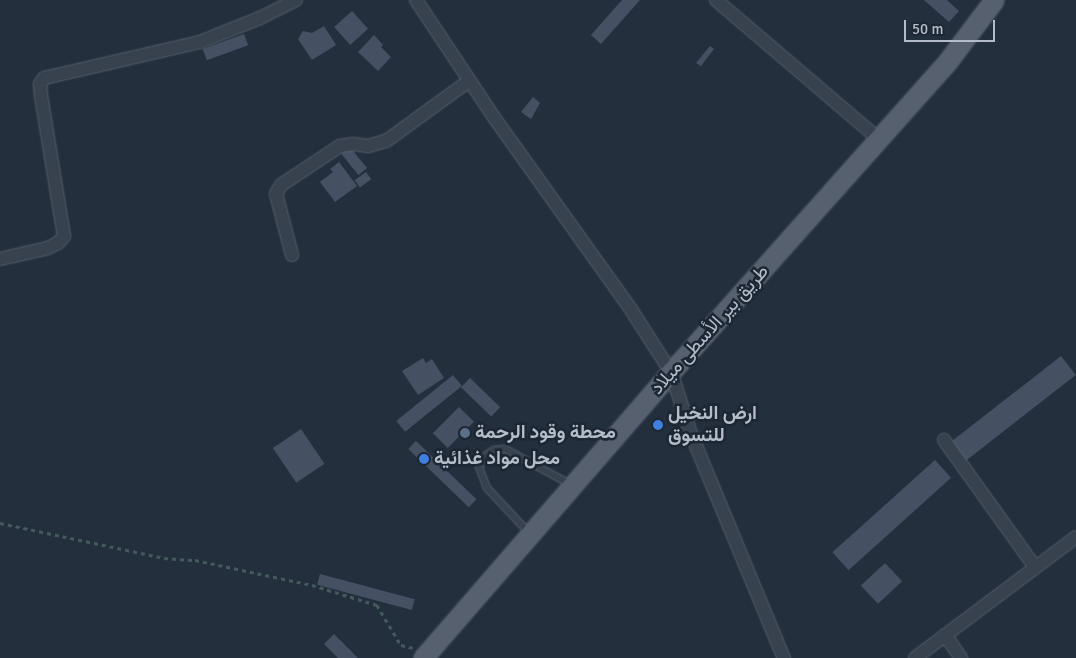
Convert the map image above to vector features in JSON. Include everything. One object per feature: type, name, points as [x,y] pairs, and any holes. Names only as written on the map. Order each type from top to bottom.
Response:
[{"type":"main road","name":"طريق بير الأسطى ميلاد","points":[[426,655],[671,372],[948,61],[994,0]]},
{"type":"street","points":[[0,259],[48,248],[58,244],[64,236],[40,96],[40,84],[44,78],[200,42],[260,18],[296,0]]},
{"type":"street","points":[[416,0],[470,81],[630,308],[671,372],[691,434],[784,658]]},
{"type":"street","points":[[716,0],[879,139]]},
{"type":"street","points":[[292,255],[276,194],[281,185],[340,146],[353,144],[368,146],[386,141],[470,81]]},
{"type":"street","points":[[944,440],[1036,567]]},
{"type":"street","points":[[915,658],[1076,537]]},
{"type":"street","points":[[945,635],[961,658]]},
{"type":"lane","points":[[530,535],[486,488],[479,467],[485,456],[494,450],[505,449],[573,486]]},
{"type":"path","points":[[0,522],[164,558],[195,560],[312,585],[377,605],[401,645],[426,655]]},
{"type":"building","points":[[622,0],[640,0],[601,44],[591,35]]},
{"type":"building","points":[[924,0],[947,0],[959,11],[949,22]]},
{"type":"building","points":[[352,11],[368,29],[350,45],[334,27]]},
{"type":"building","points":[[324,26],[336,45],[312,60],[298,39],[303,31],[312,33]]},
{"type":"building","points":[[244,34],[248,45],[207,60],[203,49]]},
{"type":"building","points":[[374,35],[383,45],[381,47],[391,57],[378,71],[358,52]]},
{"type":"building","points":[[710,46],[714,49],[701,66],[696,63]]},
{"type":"building","points":[[533,97],[540,103],[531,119],[521,112]]},
{"type":"building","points":[[350,147],[367,168],[358,175],[341,154]]},
{"type":"building","points":[[339,162],[357,186],[335,202],[320,182],[333,172],[330,169]]},
{"type":"building","points":[[366,172],[371,179],[360,188],[355,180]]},
{"type":"building","points":[[1061,356],[1076,375],[966,460],[951,442]]},
{"type":"building","points":[[423,358],[426,363],[432,359],[444,378],[418,395],[402,371]]},
{"type":"building","points":[[453,375],[462,386],[405,432],[396,421]]},
{"type":"building","points":[[470,378],[500,407],[491,417],[461,387]]},
{"type":"building","points":[[459,407],[474,422],[448,448],[433,433]]},
{"type":"building","points":[[301,429],[324,464],[296,483],[273,448]]},
{"type":"building","points":[[416,441],[476,499],[469,507],[408,449]]},
{"type":"building","points":[[935,460],[951,478],[849,570],[832,552]]},
{"type":"building","points":[[885,563],[902,581],[878,604],[861,586]]},
{"type":"building","points":[[320,574],[415,599],[412,610],[317,585]]},
{"type":"building","points":[[334,634],[358,658],[338,658],[324,644]]},
{"type":"place","name":"ارض النخيل للتسوق","points":[[658,425]]},
{"type":"place","name":"محطة وقود الرحمة","points":[[465,433]]},
{"type":"place","name":"محل مواد غذائية","points":[[424,459]]}]
